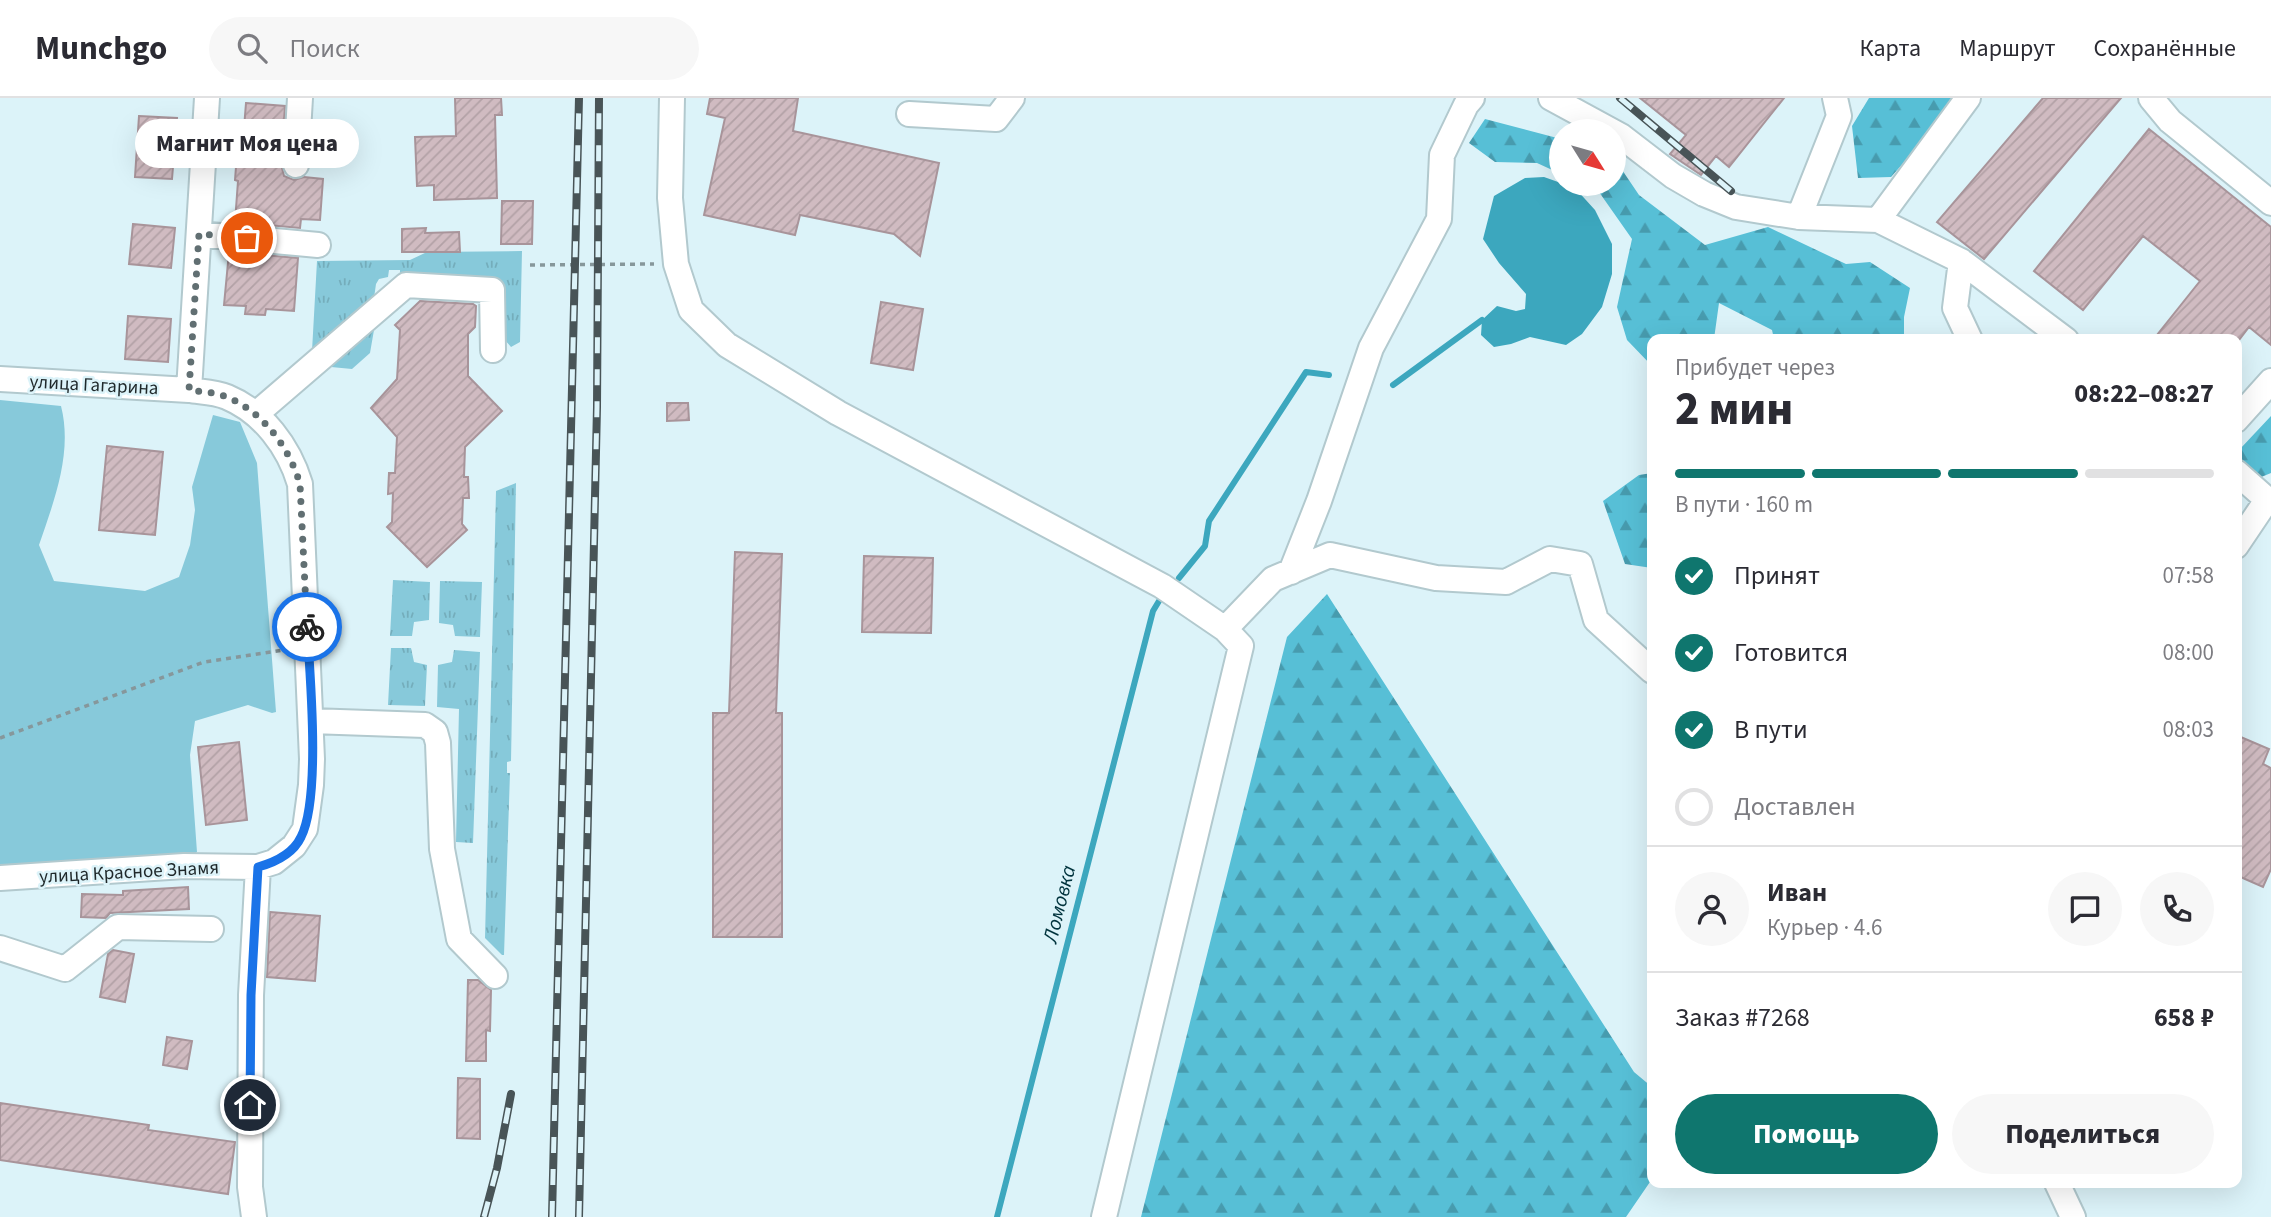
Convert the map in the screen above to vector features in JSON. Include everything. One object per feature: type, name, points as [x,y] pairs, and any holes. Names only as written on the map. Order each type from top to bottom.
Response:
[{"type":"street","points":[[189,390],[208,98]]},
{"type":"street","points":[[296,164],[300,98]]},
{"type":"street","points":[[672,98],[670,198],[676,264],[691,310],[727,345],[838,413],[1162,586],[1225,629],[1241,646],[1104,1217]]},
{"type":"street","points":[[909,114],[996,119],[1012,98]]},
{"type":"street","points":[[1291,572],[1319,500],[1371,348],[1440,219],[1442,155],[1472,98]]},
{"type":"street","points":[[1551,98],[1621,135],[1673,176],[1704,194],[1736,207],[1799,217],[1878,220],[1961,261],[2058,334]]},
{"type":"street","points":[[1799,217],[1839,116],[1835,98]]},
{"type":"street","points":[[1878,220],[1968,98]]},
{"type":"street","points":[[2151,98],[2169,121],[2271,203]]},
{"type":"street","points":[[199,234],[318,245]]},
{"type":"street","points":[[1961,261],[1955,308],[1967,334]]},
{"type":"street","points":[[254,1217],[250,1187],[251,995],[258,867],[274,862],[300,839],[305,829],[311,785],[311,721],[300,484],[295,466],[285,448],[256,414],[406,285],[492,289],[493,350]]},
{"type":"street","name":"улица Гагарина","points":[[0,379],[189,390],[228,397],[256,414]]},
{"type":"street","points":[[2242,413],[2271,381]]},
{"type":"street","points":[[2242,477],[2269,501],[2242,537]]},
{"type":"street","points":[[1225,629],[1273,579],[1330,555],[1436,578],[1506,582],[1550,559],[1580,564],[1596,620],[1647,666]]},
{"type":"street","points":[[311,721],[425,725],[436,734],[442,849],[459,939],[495,976]]},
{"type":"street","name":"улица Красное Знамя","points":[[0,878],[184,866],[258,867]]},
{"type":"street","points":[[0,948],[65,969],[118,928],[211,929]]},
{"type":"street","points":[[2059,1188],[2073,1217]]},
{"type":"path","points":[[530,265],[676,264]]},
{"type":"path","points":[[0,738],[204,662],[308,646]]},
{"type":"green space","points":[[1869,98],[1953,98],[1922,142],[1891,177],[1858,178],[1852,126]]},
{"type":"green space","points":[[1485,119],[1549,136],[1549,168],[1537,163],[1495,162],[1469,143]]},
{"type":"green space","points":[[1626,176],[1639,195],[1705,245],[1768,227],[1846,264],[1870,262],[1910,288],[1904,317],[1904,334],[1773,334],[1772,330],[1719,303],[1715,334],[1647,334],[1647,361],[1627,340],[1617,307],[1632,239],[1602,196],[1626,196]]},
{"type":"green space","points":[[522,251],[520,342],[511,347],[504,339],[504,283],[461,280],[461,276],[400,279],[400,270],[389,270],[388,277],[379,279],[376,284],[374,298],[312,351],[317,261],[410,260],[427,252]]},
{"type":"green space","points":[[372,330],[370,353],[352,369],[331,367]]},
{"type":"green space","points":[[0,400],[61,406],[65,441],[63,459],[56,494],[39,545],[54,581],[145,591],[179,577],[190,545],[195,510],[192,487],[213,415],[240,422],[257,463],[276,712],[248,705],[195,721],[190,755],[197,852],[186,859],[0,867]]},
{"type":"green space","points":[[2271,416],[2271,473],[2254,480],[2242,469],[2242,447]]},
{"type":"green space","points":[[1647,474],[1647,567],[1625,564],[1603,501],[1639,475]]},
{"type":"green space","points":[[516,483],[511,761],[507,762],[507,773],[510,773],[502,955],[485,938],[496,491]]},
{"type":"green space","points":[[393,580],[430,582],[429,620],[414,622],[412,636],[390,636]]},
{"type":"green space","points":[[440,581],[482,582],[480,637],[455,636],[453,625],[439,623]]},
{"type":"green space","points":[[1327,594],[1634,1072],[1647,1083],[1647,1186],[1626,1217],[1141,1217],[1287,637]]},
{"type":"green space","points":[[391,648],[411,648],[414,662],[427,665],[425,706],[388,705]]},
{"type":"green space","points":[[454,650],[480,652],[473,843],[456,842],[459,709],[437,707],[438,665],[452,662]]},
{"type":"shaded area","points":[[1525,178],[1549,179],[1549,196],[1582,196],[1595,210],[1612,244],[1612,274],[1602,307],[1582,334],[1566,345],[1530,337],[1494,347],[1481,335],[1482,320],[1497,306],[1516,311],[1525,309],[1526,294],[1499,263],[1483,239],[1494,196]]},
{"type":"building","points":[[455,98],[501,98],[502,115],[495,115],[497,198],[434,200],[434,185],[417,186],[415,137],[456,136]]},
{"type":"building","points":[[710,98],[798,98],[793,131],[939,163],[920,256],[894,234],[800,215],[795,235],[704,215],[725,118],[707,114]]},
{"type":"building","points":[[1640,98],[1784,98],[1729,167],[1716,156],[1701,175],[1670,154],[1686,135]]},
{"type":"building","points":[[2043,98],[2121,98],[1984,259],[1937,222]]},
{"type":"building","points":[[246,103],[285,106],[281,164],[284,176],[294,180],[304,177],[323,179],[320,220],[301,219],[300,228],[235,222],[238,141],[243,141]]},
{"type":"building","points":[[139,116],[177,118],[172,179],[135,177]]},
{"type":"building","points":[[2149,129],[2271,227],[2271,345],[2249,327],[2242,336],[2158,334],[2200,281],[2143,236],[2083,310],[2034,271]]},
{"type":"building","points":[[502,201],[533,201],[532,244],[501,244]]},
{"type":"building","points":[[133,224],[175,228],[171,268],[129,264]]},
{"type":"building","points":[[426,228],[425,233],[459,232],[460,252],[402,252],[402,229]]},
{"type":"building","points":[[229,252],[298,258],[294,311],[266,309],[265,315],[245,314],[246,306],[224,305]]},
{"type":"building","points":[[420,301],[476,306],[475,327],[468,334],[468,376],[502,411],[465,447],[464,477],[468,477],[469,498],[463,498],[462,524],[467,530],[427,567],[387,527],[392,522],[393,493],[388,494],[389,473],[395,473],[397,437],[371,408],[397,379],[400,330],[395,325]]},
{"type":"building","points":[[881,302],[923,309],[913,370],[871,363]]},
{"type":"building","points":[[128,316],[171,319],[168,362],[125,359]]},
{"type":"building","points":[[667,403],[688,403],[689,420],[667,421]]},
{"type":"building","points":[[107,446],[163,452],[155,535],[99,530]]},
{"type":"building","points":[[735,552],[782,554],[776,713],[782,713],[782,937],[713,937],[713,713],[729,713]]},
{"type":"building","points":[[864,556],[933,558],[931,633],[862,632]]},
{"type":"building","points":[[2242,738],[2269,749],[2263,764],[2271,768],[2271,869],[2263,887],[2242,878]]},
{"type":"building","points":[[239,742],[247,820],[206,825],[198,747]]},
{"type":"building","points":[[188,887],[189,909],[110,913],[106,918],[81,917],[82,894],[123,895],[123,891]]},
{"type":"building","points":[[270,912],[320,916],[315,981],[267,977]]},
{"type":"building","points":[[113,950],[134,954],[125,1002],[100,997],[108,954]]},
{"type":"building","points":[[468,980],[478,980],[491,990],[490,1031],[486,1030],[486,1061],[466,1061]]},
{"type":"building","points":[[167,1037],[192,1041],[187,1069],[163,1065]]},
{"type":"building","points":[[458,1078],[480,1079],[480,1139],[457,1138]]},
{"type":"building","points":[[0,1103],[149,1125],[148,1130],[235,1142],[228,1194],[0,1160]]},
{"type":"waterway","points":[[1393,385],[1482,320]]},
{"type":"waterway","name":"Ломовка","points":[[1179,578],[1205,546],[1209,521],[1306,372],[1329,375]]},
{"type":"waterway","name":"Ломовка","points":[[997,1217],[1153,611],[1159,601]]},
{"type":"railway","points":[[552,1217],[579,98]]},
{"type":"railway","points":[[579,1217],[597,407],[599,98]]},
{"type":"railway","points":[[1620,98],[1731,191]]},
{"type":"railway","points":[[484,1217],[497,1168],[511,1094]]},
{"type":"way so far","points":[[247,238],[199,234],[189,390],[228,397],[256,414],[285,448],[295,466],[300,484],[307,627]]},
{"type":"place","name":"Магнит Моя цена","points":[[247,238]]},
{"type":"route","points":[[250,1105],[251,995],[258,867],[274,862],[295,846],[305,829],[310,801],[312,759],[307,627]]}]
